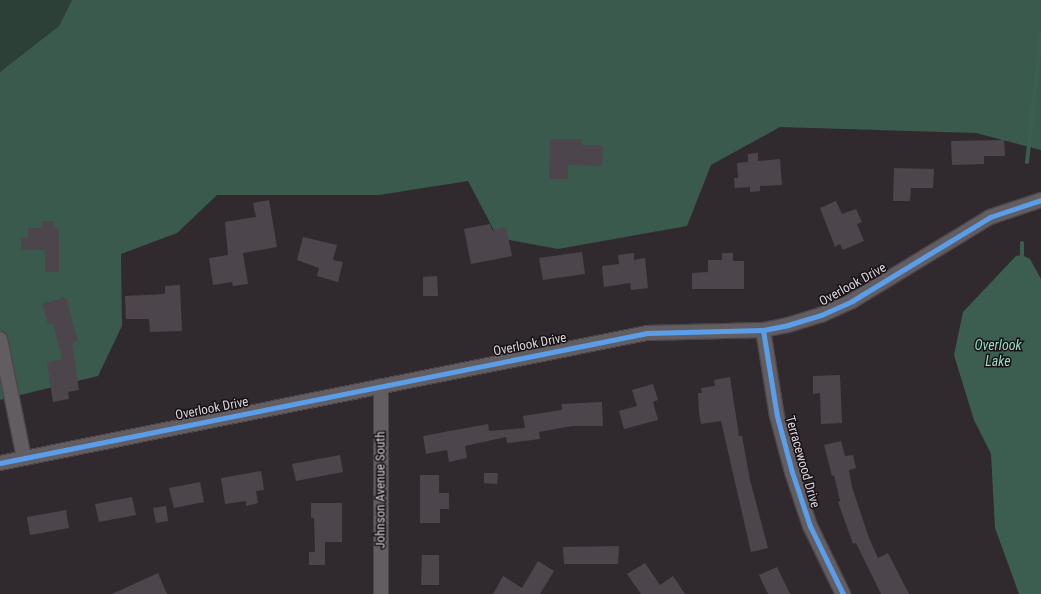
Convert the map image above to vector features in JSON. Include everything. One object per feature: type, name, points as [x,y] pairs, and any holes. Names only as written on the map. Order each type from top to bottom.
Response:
[{"type":"street","name":"Overlook Drive","points":[[0,463],[647,333],[764,330],[821,316],[876,287],[990,217],[1041,200]]},
{"type":"street","name":"Terracewood Drive","points":[[764,330],[777,416],[792,472],[810,526],[843,594]]},
{"type":"street","points":[[0,339],[24,458]]},
{"type":"street","name":"Johnson Avenue South","points":[[381,386],[381,594]]},
{"type":"shaded area","points":[[0,0],[72,0],[59,26],[0,72]]},
{"type":"shaded area","points":[[72,0],[1041,0],[1041,150],[976,133],[780,127],[711,165],[687,226],[558,249],[498,238],[468,181],[379,195],[217,195],[177,233],[121,254],[122,326],[98,376],[0,400],[0,72],[59,26]]},
{"type":"water","name":"Overlook Lake","points":[[1022,255],[1030,259],[1041,279],[1041,594],[1019,594],[995,528],[991,454],[974,420],[954,355],[963,312],[1016,256]]},
{"type":"building","points":[[550,139],[582,139],[582,145],[603,145],[602,166],[568,165],[568,179],[549,179]]},
{"type":"building","points":[[1004,140],[1005,156],[984,156],[984,164],[952,165],[951,141]]},
{"type":"building","points":[[758,153],[758,161],[780,159],[782,185],[760,186],[760,191],[750,192],[750,187],[735,188],[734,178],[738,178],[737,163],[748,162],[748,154]]},
{"type":"building","points":[[894,168],[934,169],[933,188],[911,188],[910,201],[893,201]]},
{"type":"building","points":[[269,200],[277,247],[243,253],[248,284],[233,286],[232,282],[213,285],[209,258],[228,255],[225,222],[256,217],[253,203]]},
{"type":"building","points":[[836,201],[842,214],[856,209],[862,222],[857,224],[864,241],[843,250],[840,244],[835,247],[820,208]]},
{"type":"building","points":[[42,221],[54,221],[54,228],[59,228],[59,272],[45,272],[45,250],[21,250],[21,238],[28,238],[28,228],[42,228]]},
{"type":"building","points":[[490,224],[492,230],[506,227],[512,256],[471,264],[464,229]]},
{"type":"building","points":[[303,237],[337,245],[333,260],[343,262],[338,282],[317,276],[319,268],[297,260]]},
{"type":"building","points":[[582,252],[585,274],[543,280],[539,258]]},
{"type":"building","points":[[634,253],[634,260],[645,258],[648,288],[631,290],[630,283],[604,287],[602,266],[619,264],[618,255]]},
{"type":"building","points":[[722,253],[733,253],[733,261],[744,261],[744,289],[692,289],[692,273],[708,272],[708,260],[722,260]]},
{"type":"building","points":[[437,276],[438,296],[423,296],[423,277]]},
{"type":"building","points":[[180,285],[182,331],[150,332],[149,319],[126,319],[125,296],[165,294],[165,286]]},
{"type":"building","points":[[66,297],[78,341],[72,343],[79,390],[68,392],[69,399],[53,402],[47,362],[62,359],[53,323],[48,324],[42,304]]},
{"type":"building","points":[[840,375],[842,423],[821,424],[820,393],[813,394],[813,376]]},
{"type":"building","points":[[730,377],[739,436],[742,436],[750,480],[768,548],[751,552],[721,421],[701,424],[699,413],[698,393],[702,393],[701,388],[715,386],[714,380]]},
{"type":"building","points":[[653,384],[658,400],[653,402],[658,420],[624,429],[619,411],[637,406],[632,390]]},
{"type":"building","points":[[602,402],[603,426],[572,426],[539,432],[540,439],[507,443],[506,437],[465,446],[467,458],[449,462],[447,450],[426,454],[423,436],[488,424],[489,431],[525,428],[523,416],[562,410],[562,404]]},
{"type":"building","points":[[841,441],[845,456],[853,455],[856,468],[849,470],[852,487],[869,538],[878,558],[888,553],[909,594],[881,594],[856,543],[853,544],[838,502],[840,501],[834,475],[832,476],[824,445]]},
{"type":"building","points":[[340,455],[343,472],[296,481],[292,464]]},
{"type":"building","points":[[261,471],[264,490],[256,491],[258,503],[246,506],[246,501],[225,504],[221,478]]},
{"type":"building","points":[[484,473],[498,473],[497,484],[484,483]]},
{"type":"building","points":[[420,475],[439,475],[439,493],[449,493],[449,509],[440,509],[440,523],[420,523]]},
{"type":"building","points":[[200,482],[204,502],[174,508],[169,488]]},
{"type":"building","points":[[132,497],[136,515],[99,522],[95,504]]},
{"type":"building","points":[[311,503],[342,503],[342,542],[325,542],[325,565],[309,565],[309,552],[315,552],[314,518],[311,518]]},
{"type":"building","points":[[166,506],[168,521],[156,523],[153,508]]},
{"type":"building","points":[[66,510],[69,528],[30,535],[27,517]]},
{"type":"building","points":[[619,546],[618,564],[564,564],[563,547]]},
{"type":"building","points":[[422,555],[439,555],[439,585],[421,585]]},
{"type":"building","points":[[538,561],[554,571],[540,594],[493,594],[503,576],[522,588]]},
{"type":"building","points":[[645,563],[660,585],[673,576],[685,594],[641,594],[627,574]]},
{"type":"building","points":[[777,567],[790,594],[768,594],[759,575]]},
{"type":"building","points":[[158,573],[167,594],[112,594]]},
{"type":"waterway","points":[[1027,162],[1041,35]]},
{"type":"waterway","points":[[1022,243],[1022,255]]},
{"type":"cycle path","points":[[0,463],[647,333],[763,330],[788,325],[821,315],[852,301],[990,217],[1041,200]]},
{"type":"cycle path","points":[[763,330],[777,416],[792,472],[810,526],[843,594]]}]
